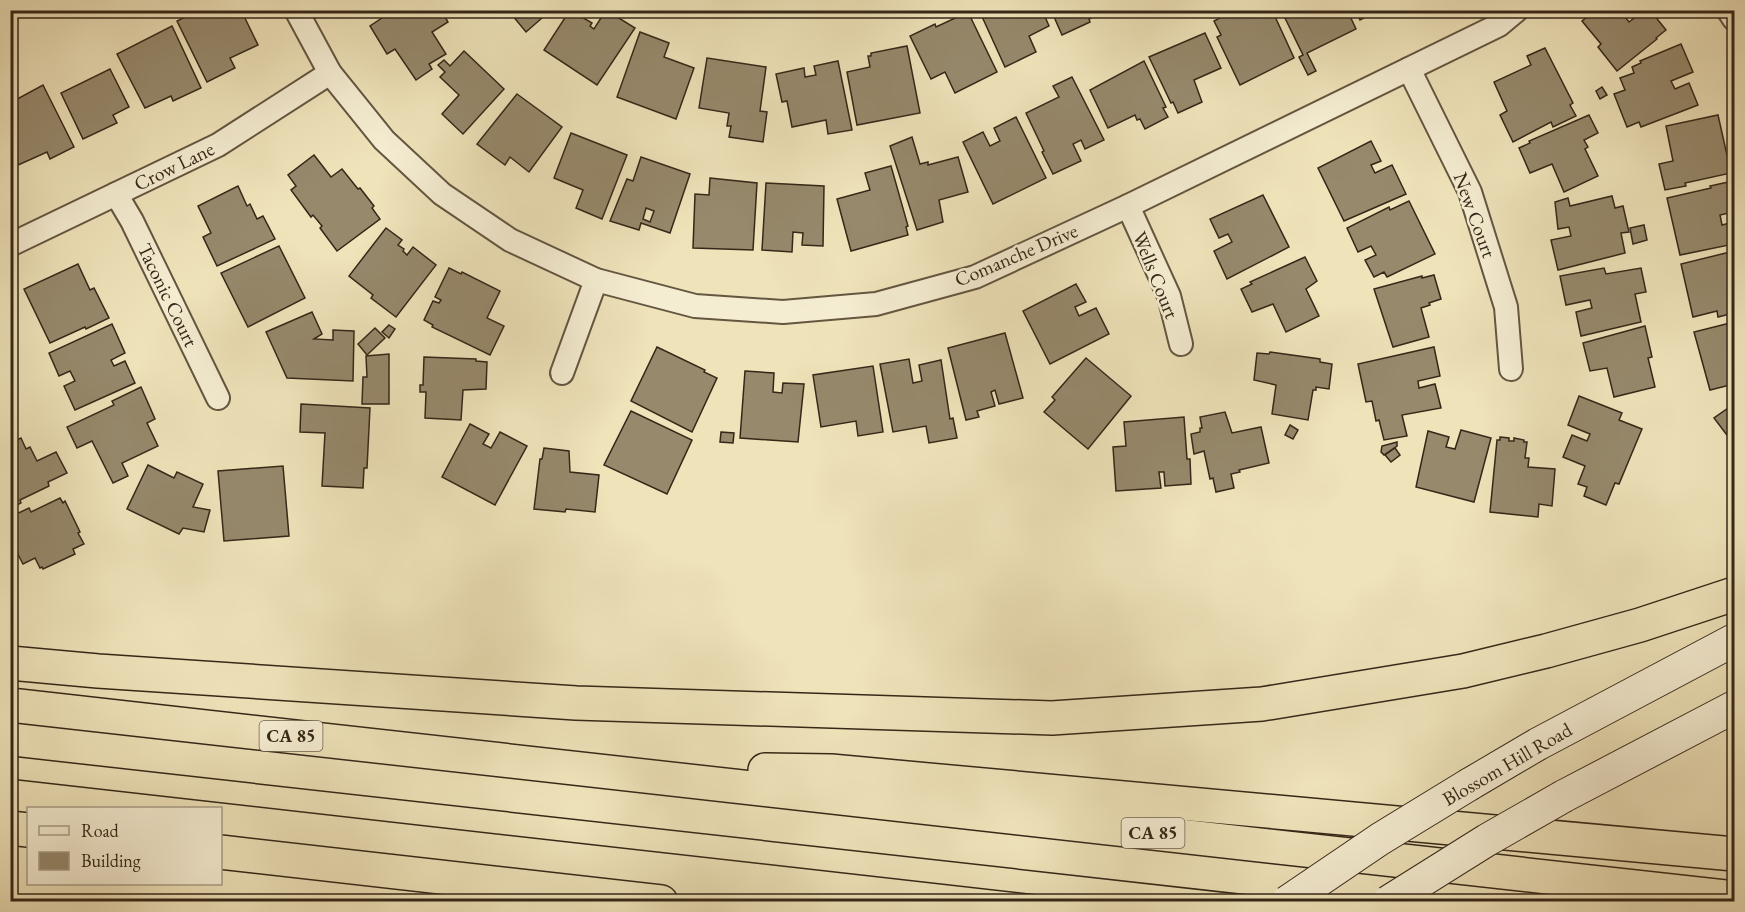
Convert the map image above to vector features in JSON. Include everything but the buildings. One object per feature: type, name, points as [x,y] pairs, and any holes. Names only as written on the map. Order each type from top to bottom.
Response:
[{"type":"highway","points":[[10,663],[576,703],[1052,718],[1262,704],[1464,670],[1546,651],[1640,625],[1734,594]]},
{"type":"highway","name":"CA 85","points":[[10,705],[1734,898]]},
{"type":"highway","points":[[572,767],[831,771],[1734,854]]},
{"type":"highway","points":[[10,828],[27,830]]},
{"type":"highway","points":[[222,852],[661,902]]},
{"type":"main road","name":"Blossom Hill Road","points":[[1287,902],[1380,839],[1538,744],[1734,640]]},
{"type":"main road","points":[[1388,902],[1487,840],[1564,796],[1734,706]]},
{"type":"street","name":"Comanche Drive","points":[[296,10],[330,74],[384,140],[442,194],[510,240],[596,280],[695,306],[783,312],[876,304],[975,277],[1128,206],[1499,25],[1516,10]]},
{"type":"street","points":[[1728,10],[1734,20]]},
{"type":"street","name":"New Court","points":[[1409,69],[1470,192],[1506,308],[1511,369]]},
{"type":"street","name":"Crow Lane","points":[[10,245],[218,145],[330,74]]},
{"type":"street","name":"Taconic Court","points":[[116,194],[132,221],[218,398]]},
{"type":"street","name":"Wells Court","points":[[1128,206],[1169,296],[1181,344]]},
{"type":"street","points":[[562,372],[596,280]]},
{"type":"tram line","points":[[10,756],[1311,902]]},
{"type":"tram line","points":[[10,779],[1100,902]]}]
